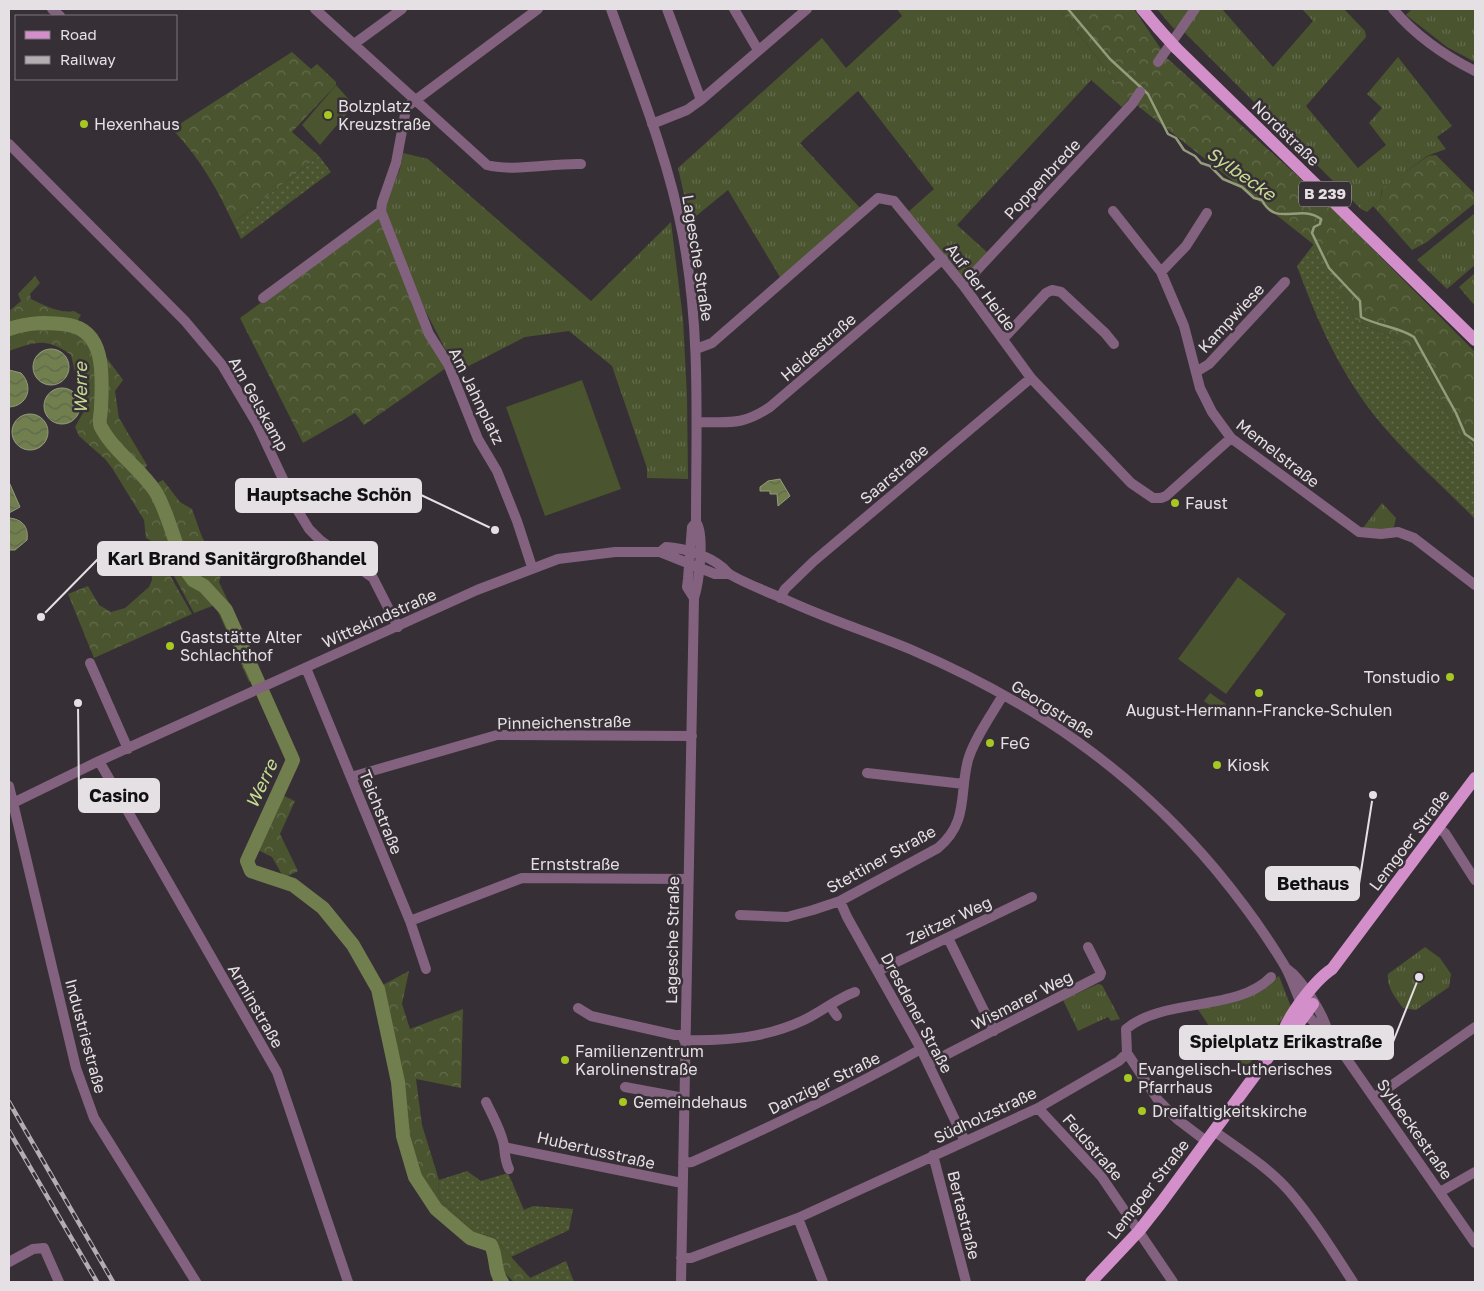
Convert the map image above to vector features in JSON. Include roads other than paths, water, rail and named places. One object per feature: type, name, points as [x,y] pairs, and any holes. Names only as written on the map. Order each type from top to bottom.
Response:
[{"type":"main road","name":"Nordstraße","points":[[1142,9],[1176,48],[1475,340]]},
{"type":"main road","name":"Lemgoer Straße","points":[[1091,1282],[1139,1231],[1281,1040],[1290,1034],[1308,1004],[1322,975],[1332,969],[1475,778]]},
{"type":"street","points":[[315,9],[414,101],[487,165],[506,168],[551,163],[581,164]]},
{"type":"street","points":[[354,44],[402,9]]},
{"type":"street","points":[[264,298],[381,211],[396,160],[406,109],[414,101],[538,9]]},
{"type":"street","name":"Lagesche Straße","points":[[611,9],[665,162],[683,237],[696,349],[696,522],[692,527],[694,559],[692,736],[684,1037],[681,1282]]},
{"type":"street","points":[[668,9],[701,100]]},
{"type":"street","points":[[734,9],[758,50]]},
{"type":"street","points":[[652,124],[687,110],[701,100],[806,9]]},
{"type":"street","points":[[1158,62],[1195,9]]},
{"type":"street","points":[[1393,9],[1429,44],[1453,60],[1475,71]]},
{"type":"street","name":"Poppenbrede","points":[[963,285],[1132,104],[1140,92]]},
{"type":"street","name":"Am Gelskamp","points":[[9,144],[184,321],[222,365],[257,424],[298,511],[309,529],[320,540],[373,578],[398,627]]},
{"type":"street","name":"Auf der Heide","points":[[696,349],[712,343],[878,198],[894,201],[963,285],[1031,378],[1131,483],[1153,498],[1166,496],[1231,438]]},
{"type":"street","name":"Am Jahnplatz","points":[[381,211],[429,334],[448,364],[478,439],[497,472],[517,521],[532,567]]},
{"type":"street","name":"Memelstraße","points":[[1113,211],[1161,272],[1184,326],[1200,388],[1206,403],[1231,438],[1359,532],[1404,534],[1414,538],[1475,585]]},
{"type":"street","points":[[1161,272],[1186,246],[1207,213]]},
{"type":"street","name":"Heidestraße","points":[[697,422],[740,422],[751,419],[770,407],[943,260]]},
{"type":"street","name":"Kampwiese","points":[[1196,372],[1209,364],[1285,282]]},
{"type":"street","points":[[1003,339],[1052,290],[1061,292],[1105,333],[1114,344]]},
{"type":"street","name":"Saarstraße","points":[[780,598],[784,589],[814,561],[1031,378]]},
{"type":"street","name":"Wittekindstraße","points":[[11,804],[99,761],[532,567],[558,559],[615,552],[660,552],[666,547],[694,559]]},
{"type":"street","name":"Georgstraße","points":[[694,559],[721,566],[729,574],[780,598],[914,651],[1003,695],[1060,729],[1116,769],[1141,791],[1215,869],[1238,897],[1287,969],[1290,980],[1308,1004]]},
{"type":"street","points":[[90,663],[128,749]]},
{"type":"street","name":"Teichstraße","points":[[306,668],[410,921],[426,969]]},
{"type":"street","name":"Stettiner Straße","points":[[740,915],[787,916],[840,901],[938,848],[950,838],[958,822],[969,758],[1003,695]]},
{"type":"street","name":"Pinneichenstraße","points":[[351,777],[497,735],[692,736]]},
{"type":"street","name":"Arminstraße","points":[[99,761],[277,1072],[348,1282]]},
{"type":"street","points":[[867,773],[964,784]]},
{"type":"street","points":[[9,786],[11,804]]},
{"type":"street","name":"Industriestraße","points":[[11,804],[76,1068],[94,1118],[196,1282]]},
{"type":"street","points":[[1438,828],[1445,833],[1475,880]]},
{"type":"street","name":"Ernststraße","points":[[410,921],[522,878],[688,879]]},
{"type":"street","name":"Zeitzer Weg","points":[[878,970],[1032,897]]},
{"type":"street","name":"Dresdener Straße","points":[[840,901],[847,917],[921,1049],[964,1141]]},
{"type":"street","points":[[948,938],[994,1031]]},
{"type":"street","name":"Wismarer Weg","points":[[928,1064],[1100,976],[1101,973],[1088,947]]},
{"type":"street","points":[[1271,977],[1263,986],[1151,1014],[1137,1020],[1126,1028],[1127,1053],[1158,1100],[1177,1119],[1260,1165],[1288,1190],[1319,1230],[1353,1282]]},
{"type":"street","points":[[578,1008],[591,1016],[684,1037],[741,1039],[762,1035],[805,1020],[855,992]]},
{"type":"street","name":"Sylbeckestraße","points":[[1308,1004],[1319,1027],[1328,1032],[1475,1243]]},
{"type":"street","points":[[830,1006],[837,1016]]},
{"type":"street","points":[[1375,1098],[1475,1027]]},
{"type":"street","name":"Danziger Straße","points":[[683,1163],[692,1162],[806,1110],[864,1081],[921,1049]]},
{"type":"street","name":"Südholzstraße","points":[[681,1258],[690,1258],[798,1218],[1038,1108],[1119,1061],[1127,1053]]},
{"type":"street","points":[[624,1087],[684,1098]]},
{"type":"street","points":[[486,1102],[504,1146],[503,1156],[508,1169]]},
{"type":"street","name":"Feldstraße","points":[[1038,1108],[1101,1176],[1173,1282]]},
{"type":"street","name":"Hubertusstraße","points":[[504,1146],[682,1183]]},
{"type":"street","name":"Bertastraße","points":[[933,1155],[965,1282]]},
{"type":"street","points":[[1440,1192],[1475,1172]]},
{"type":"street","points":[[798,1218],[823,1282]]},
{"type":"street","points":[[9,1262],[33,1249],[44,1248],[59,1282]]},
{"type":"water","points":[[51,349],[64,354],[69,367],[64,380],[51,385],[38,380],[33,367],[38,354]]},
{"type":"water","points":[[9,370],[21,373],[25,378],[28,389],[25,399],[21,403],[9,407]]},
{"type":"water","points":[[62,388],[69,389],[75,393],[79,399],[79,413],[75,419],[69,423],[62,424],[55,423],[49,419],[45,413],[44,406],[45,399],[49,393],[55,389]]},
{"type":"water","points":[[30,414],[37,415],[43,419],[47,425],[47,439],[43,445],[37,449],[30,450],[23,449],[17,445],[13,439],[12,432],[13,425],[17,419],[23,415]]},
{"type":"water","points":[[780,479],[790,496],[778,506],[777,494],[770,494],[770,491],[760,491],[760,487],[768,481]]},
{"type":"water","points":[[9,482],[20,507],[9,513]]},
{"type":"water","points":[[9,518],[24,524],[27,531],[27,540],[15,550],[9,550]]},
{"type":"waterway","name":"Sylbecke","points":[[1068,9],[1110,59],[1148,94],[1168,134],[1176,138],[1184,150],[1195,156],[1201,163],[1210,166],[1223,179],[1242,187],[1254,198],[1262,200],[1274,213],[1305,213],[1321,219],[1320,224],[1314,227],[1312,233],[1329,268],[1360,301],[1361,317],[1414,337],[1456,413],[1465,434],[1475,441]]},
{"type":"waterway","name":"Werre","points":[[9,329],[38,323],[69,325],[81,329],[90,337],[96,347],[100,358],[101,371],[100,425],[106,436],[155,491],[167,517],[185,569],[193,580],[204,586],[226,610],[293,760],[247,861],[251,871],[293,885],[323,908],[353,945],[378,989],[398,1082],[403,1136],[415,1177],[436,1209],[470,1238],[491,1245],[499,1278],[502,1282]]},
{"type":"railway","points":[[9,1102],[113,1282]]},
{"type":"railway","points":[[9,1131],[97,1282]]},
{"type":"place","name":"Bolzplatz Kreuzstraße","points":[[328,115]]},
{"type":"place","name":"Hexenhaus","points":[[84,124]]},
{"type":"place","name":"Faust","points":[[1175,503]]},
{"type":"place","name":"Hauptsache Schön","points":[[495,530]]},
{"type":"place","name":"Karl Brand Sanitärgroßhandel","points":[[41,617]]},
{"type":"place","name":"Gaststätte Alter Schlachthof","points":[[170,646]]},
{"type":"place","name":"Tonstudio","points":[[1450,677]]},
{"type":"place","name":"August-Hermann-Francke-Schulen","points":[[1259,693]]},
{"type":"place","name":"Casino","points":[[78,703]]},
{"type":"place","name":"FeG","points":[[990,743]]},
{"type":"place","name":"Kiosk","points":[[1217,765]]},
{"type":"place","name":"Bethaus","points":[[1373,795]]},
{"type":"place","name":"Spielplatz Erikastraße","points":[[1419,977]]},
{"type":"place","name":"Familienzentrum Karolinenstraße","points":[[565,1060]]},
{"type":"place","name":"Evangelisch-lutherisches Pfarrhaus","points":[[1128,1078]]},
{"type":"place","name":"Gemeindehaus","points":[[623,1102]]},
{"type":"place","name":"Dreifaltigkeitskirche","points":[[1142,1111]]}]
